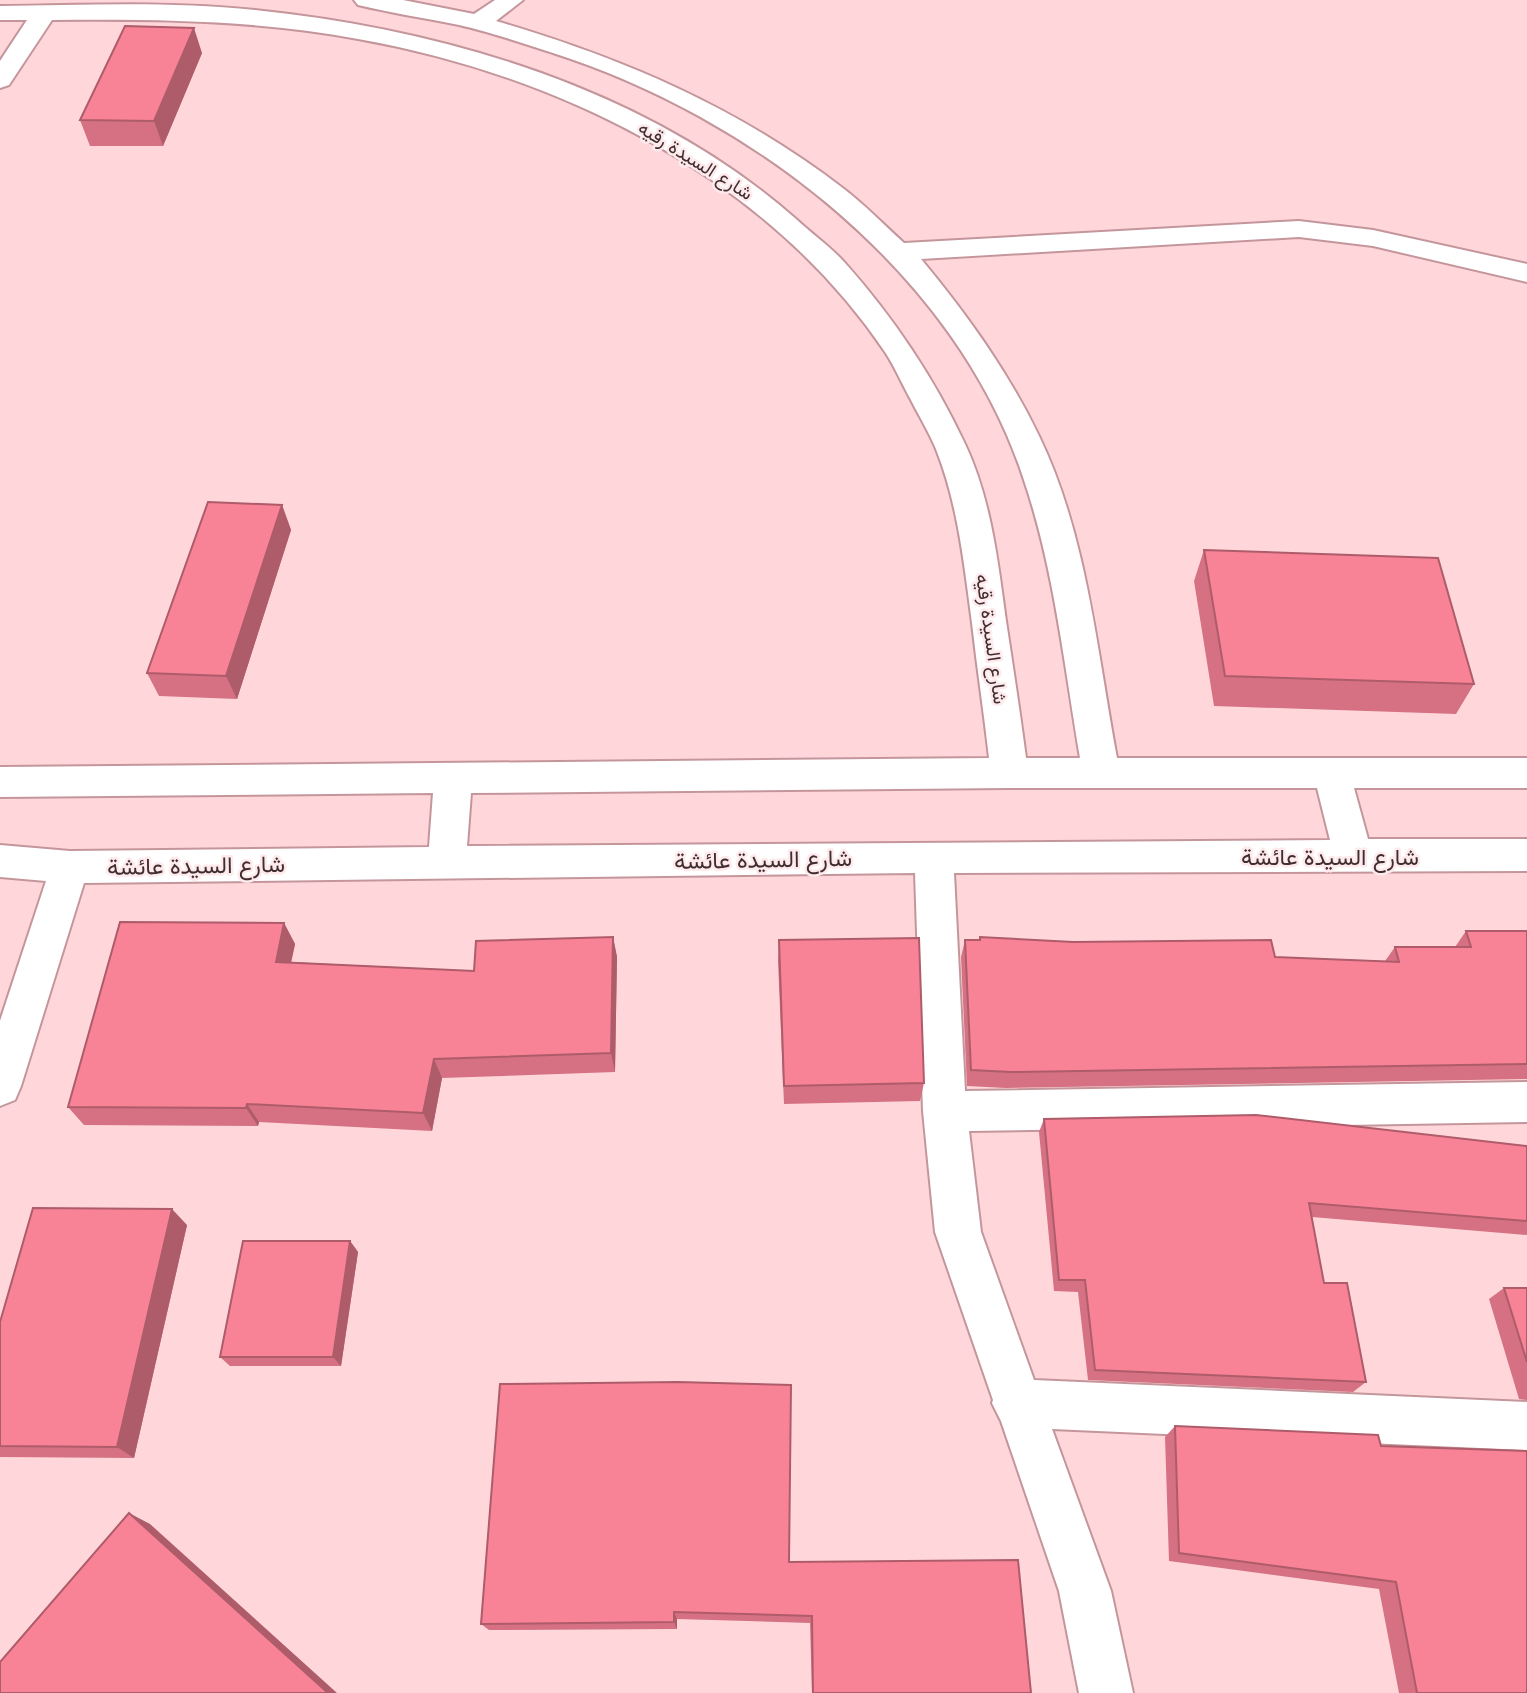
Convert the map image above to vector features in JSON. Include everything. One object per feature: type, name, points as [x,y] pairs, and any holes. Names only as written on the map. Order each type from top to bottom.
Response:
[{"type":"street","name":"شارع السيدة رقيه","points":[[366,0],[478,22],[578,52],[671,91],[759,141],[823,185],[897,253],[937,295],[984,362],[1023,436],[1054,518],[1101,774]]},
{"type":"street","points":[[478,22],[511,0]]},
{"type":"street","name":"شارع السيدة رقيه","points":[[0,13],[181,13],[255,17],[326,26],[474,59],[551,84],[623,115],[692,153],[756,197],[815,248],[868,306],[913,372],[950,445],[977,527],[1009,774]]},
{"type":"street","points":[[0,80],[44,13]]},
{"type":"street","points":[[897,253],[1299,229],[1373,238],[1527,273]]},
{"type":"street","points":[[0,782],[1527,773]]},
{"type":"street","points":[[1332,774],[1353,856]]},
{"type":"street","points":[[447,862],[453,779]]},
{"type":"street","name":"شارع السيدة عائشة","points":[[0,861],[71,867],[934,857],[1527,855]]},
{"type":"street","points":[[934,857],[945,1111],[958,1232],[1016,1403],[1085,1591],[1107,1693]]},
{"type":"street","points":[[0,1086],[71,867]]},
{"type":"street","points":[[945,1111],[1527,1102]]},
{"type":"street","points":[[1016,1403],[1527,1426]]},
{"type":"building","points":[[125,26],[194,28],[154,121],[80,120]]},
{"type":"building","points":[[208,502],[282,505],[226,676],[147,673]]},
{"type":"building","points":[[1204,550],[1438,558],[1474,684],[1225,676]]},
{"type":"building","points":[[120,922],[284,923],[276,962],[474,971],[476,941],[613,937],[611,1053],[434,1059],[423,1113],[247,1104],[246,1108],[68,1107]]},
{"type":"building","points":[[1466,931],[1527,931],[1527,1064],[1011,1072],[971,1070],[965,940],[980,940],[980,937],[1073,942],[1271,940],[1275,957],[1399,962],[1395,947],[1471,947]]},
{"type":"building","points":[[919,938],[924,1083],[784,1086],[779,940]]},
{"type":"building","points":[[1256,1115],[1527,1146],[1527,1221],[1309,1203],[1324,1283],[1347,1283],[1366,1382],[1095,1370],[1085,1280],[1059,1280],[1044,1119]]},
{"type":"building","points":[[33,1208],[172,1209],[117,1447],[0,1446],[0,1322]]},
{"type":"building","points":[[243,1241],[350,1241],[333,1357],[220,1357]]},
{"type":"building","points":[[1504,1288],[1527,1288],[1527,1362]]},
{"type":"building","points":[[678,1382],[791,1385],[789,1562],[1018,1560],[1031,1693],[813,1693],[812,1616],[674,1612],[674,1622],[481,1624],[500,1384]]},
{"type":"building","points":[[1175,1426],[1378,1435],[1381,1446],[1527,1451],[1527,1693],[1417,1693],[1396,1582],[1179,1553]]},
{"type":"building","points":[[129,1513],[328,1693],[0,1693],[0,1662]]}]
